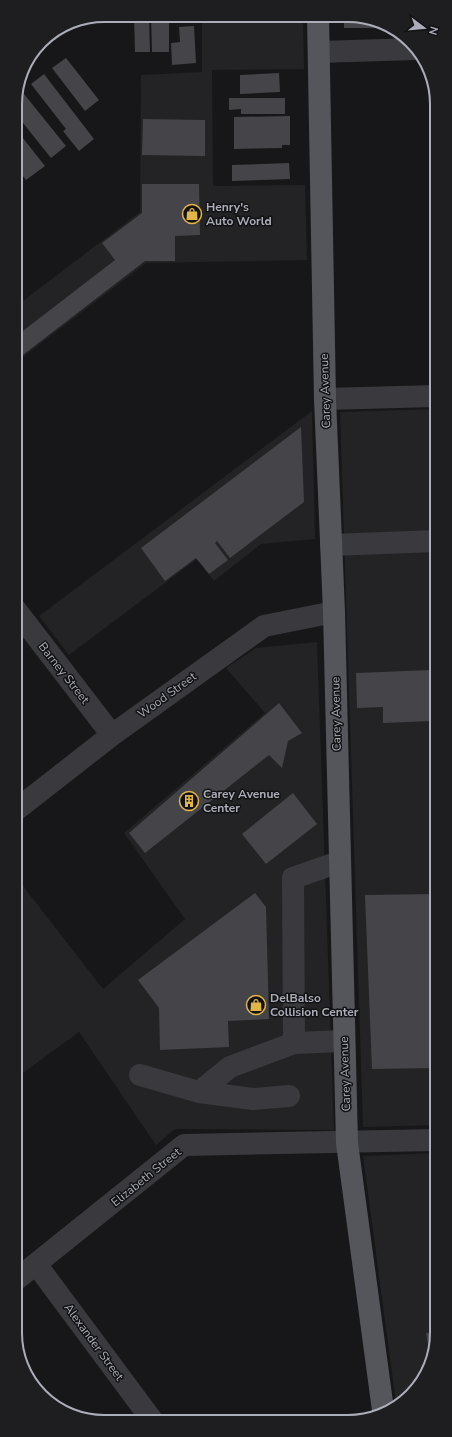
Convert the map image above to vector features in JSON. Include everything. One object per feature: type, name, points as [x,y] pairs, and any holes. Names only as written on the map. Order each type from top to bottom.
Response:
[{"type":"main road","name":"Carey Avenue","points":[[318,22],[325,399],[334,612],[347,1142],[383,1408]]},
{"type":"street","points":[[319,52],[409,49]]},
{"type":"street","points":[[325,399],[430,396]]},
{"type":"street","points":[[331,545],[430,541]]},
{"type":"street","name":"Wood Street","points":[[22,805],[112,735],[264,626],[334,612]]},
{"type":"street","name":"Barney Street","points":[[22,618],[112,735]]},
{"type":"street","points":[[294,1043],[293,878],[339,862]]},
{"type":"street","points":[[199,1092],[230,1067],[294,1043],[344,1041]]},
{"type":"street","points":[[140,1075],[199,1092],[253,1099],[289,1096]]},
{"type":"street","name":"Elizabeth Street","points":[[22,1275],[184,1145],[430,1140]]},
{"type":"street","name":"Alexander Street","points":[[36,1264],[148,1415]]},
{"type":"shaded area","points":[[202,22],[303,22],[304,69],[212,70],[213,186],[305,185],[307,260],[146,263],[22,358],[22,302],[140,212],[141,75],[202,72]]},
{"type":"shaded area","points":[[430,409],[430,1125],[363,1127],[340,412]]},
{"type":"shaded area","points":[[312,411],[315,539],[261,544],[214,581],[197,559],[69,655],[39,616]]},
{"type":"shaded area","points":[[317,642],[334,1130],[175,1129],[156,1145],[79,1032],[22,1074],[22,885],[103,989],[185,919],[124,833],[265,713],[226,668],[256,648]]},
{"type":"shaded area","points":[[430,1153],[430,1339],[424,1365],[419,1374],[410,1387],[396,1400],[363,1156]]},
{"type":"building","points":[[134,22],[149,22],[150,52],[135,52]]},
{"type":"building","points":[[151,22],[169,22],[169,52],[152,52]]},
{"type":"building","points":[[344,22],[348,22],[380,28],[344,28]]},
{"type":"building","points":[[194,26],[196,63],[172,65],[171,43],[180,42],[179,27]]},
{"type":"building","points":[[66,58],[99,100],[85,111],[52,68]]},
{"type":"building","points":[[279,73],[280,92],[240,94],[240,75]]},
{"type":"building","points":[[44,74],[94,139],[79,151],[63,131],[66,129],[31,84]]},
{"type":"building","points":[[24,94],[66,146],[51,158],[22,122],[23,95]]},
{"type":"building","points":[[229,98],[285,98],[285,114],[241,114],[241,109],[229,110]]},
{"type":"building","points":[[290,116],[290,145],[282,145],[282,148],[234,149],[234,117]]},
{"type":"building","points":[[143,119],[205,120],[205,156],[142,155]]},
{"type":"building","points":[[22,137],[45,166],[26,180],[22,175]]},
{"type":"building","points":[[289,163],[290,179],[232,181],[232,165]]},
{"type":"building","points":[[142,184],[199,184],[200,235],[175,236],[175,261],[145,261],[22,356],[22,332],[115,260],[102,243],[142,213]]},
{"type":"building","points":[[301,427],[304,502],[230,558],[217,541],[215,543],[228,560],[209,574],[196,558],[165,581],[141,548]]},
{"type":"building","points":[[430,670],[430,721],[383,723],[383,707],[357,708],[356,673]]},
{"type":"building","name":"Carey Avenue Center","points":[[279,703],[302,733],[288,741],[282,768],[269,755],[145,853],[129,833]]},
{"type":"building","points":[[293,793],[317,824],[266,864],[242,834]]},
{"type":"building","points":[[255,893],[266,907],[269,1019],[228,1021],[229,1047],[160,1050],[159,1008],[138,980]]},
{"type":"building","points":[[430,894],[430,1068],[372,1069],[365,895]]},
{"type":"building","points":[[426,1333],[430,1333],[428,1347]]},
{"type":"place","name":"Henry's Auto World","points":[[192,214]]},
{"type":"place","name":"Carey Avenue Center","points":[[189,801]]},
{"type":"place","name":"DelBalso Collision Center","points":[[256,1005]]}]
